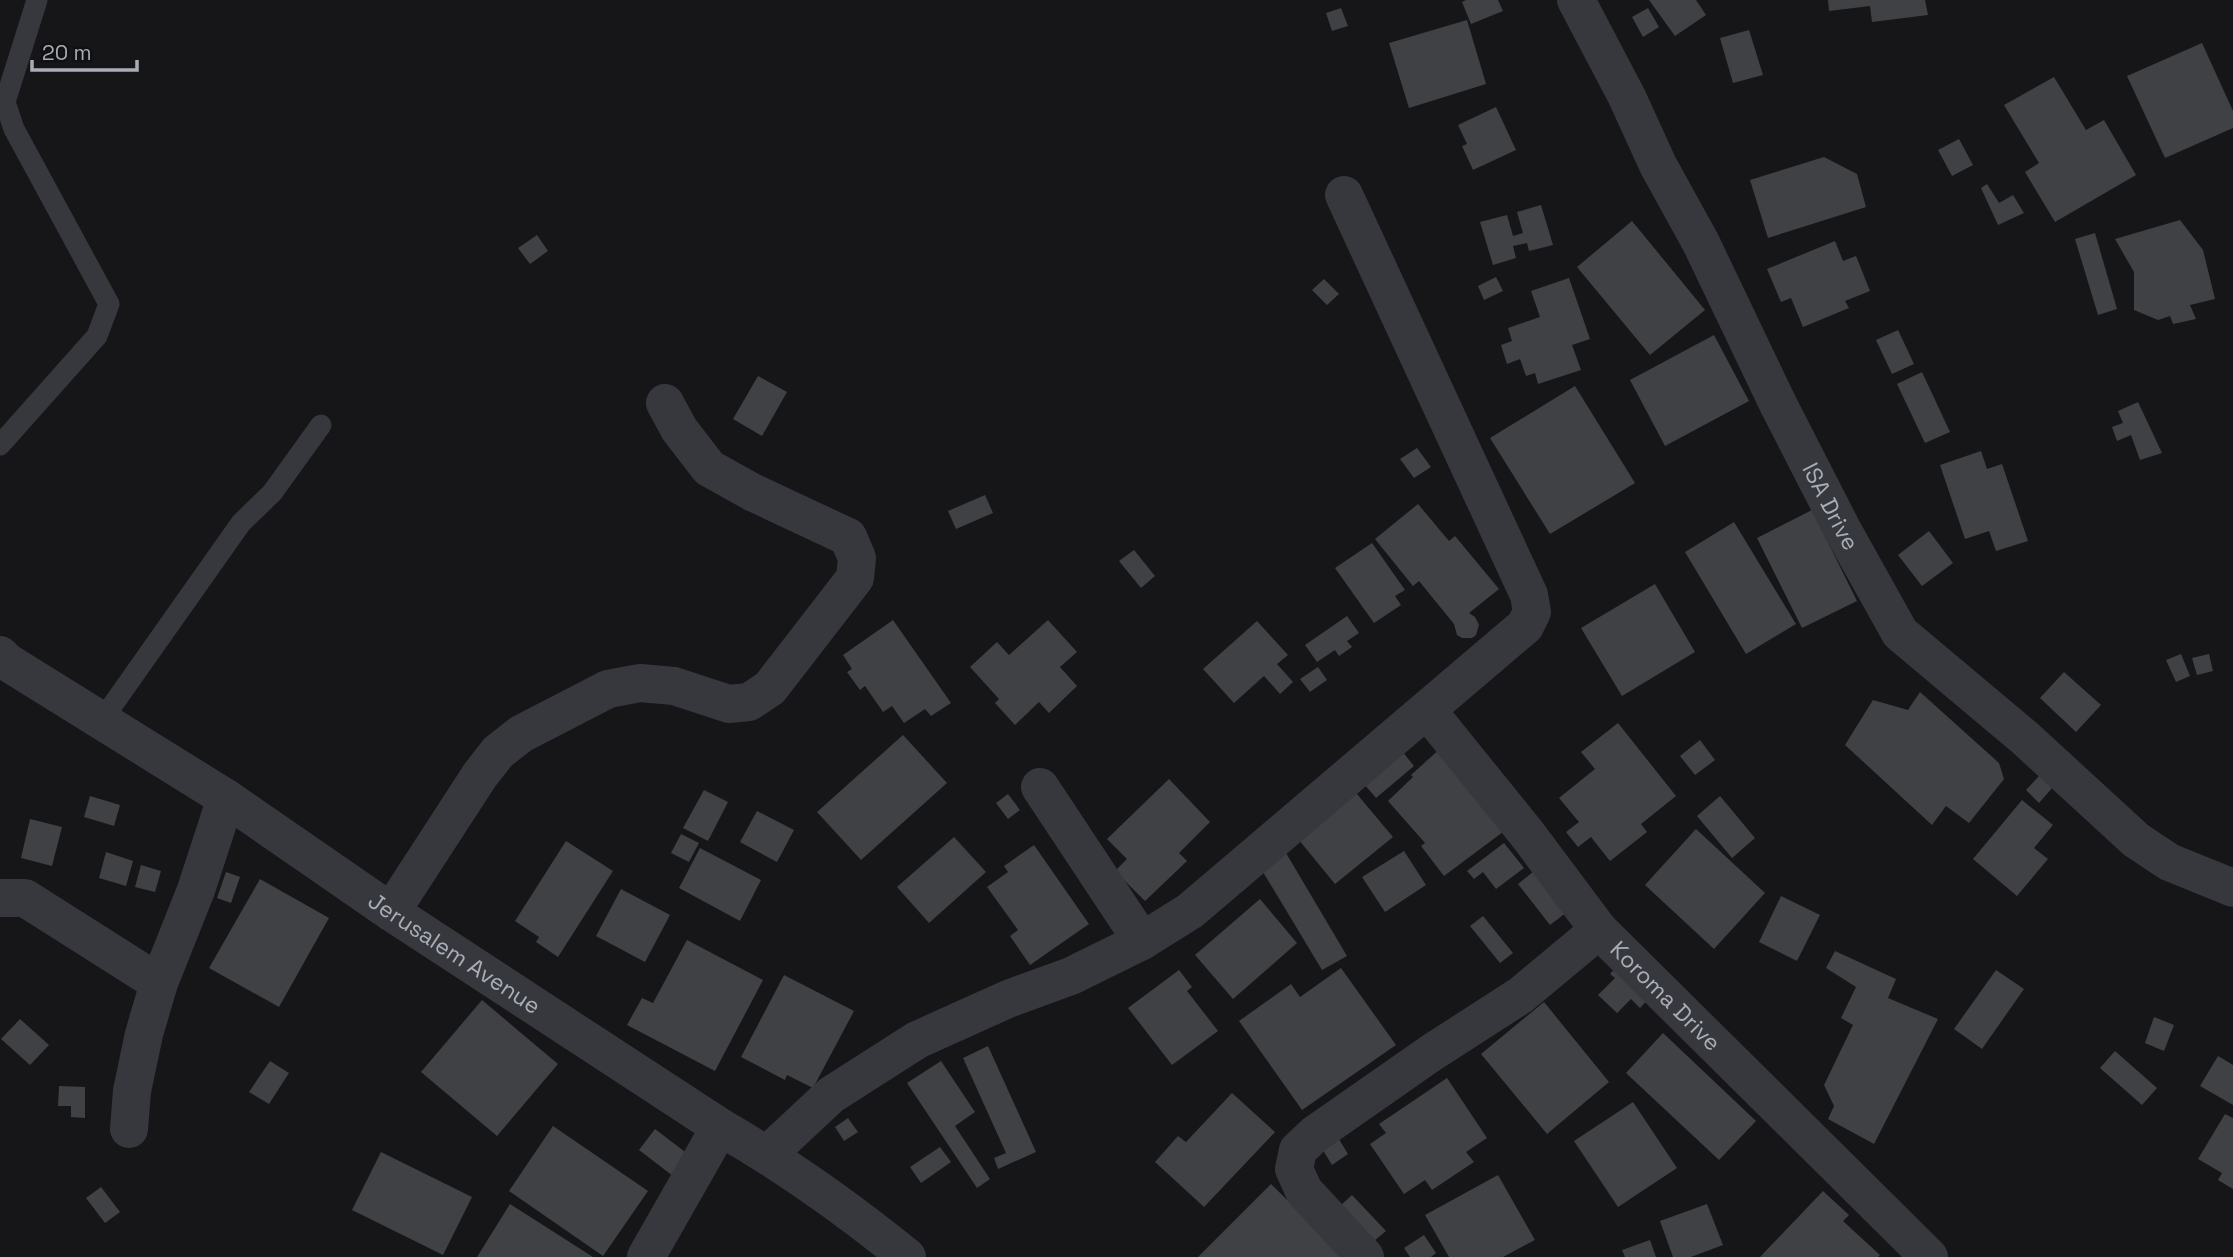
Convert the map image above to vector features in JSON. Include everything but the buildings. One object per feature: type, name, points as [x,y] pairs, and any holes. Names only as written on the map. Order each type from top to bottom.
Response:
[{"type":"street","name":"ISA Drive","points":[[1576,0],[1627,97],[1658,165],[1701,243],[1783,415],[1900,633],[2025,738],[2136,840],[2169,862],[2233,888]]},
{"type":"street","points":[[768,1154],[831,1095],[917,1040],[1008,999],[1071,976],[1142,941],[1190,911],[1525,626],[1532,612],[1529,595],[1344,195]]},
{"type":"street","points":[[391,912],[480,775],[498,752],[522,734],[608,689],[640,683],[674,686],[729,704],[749,702],[770,688],[855,578],[857,558],[849,537],[752,492],[709,468],[679,429],[665,403]]},
{"type":"street","name":"Jerusalem Avenue","points":[[0,655],[7,662],[226,798],[391,912],[720,1128],[768,1154],[907,1257]]},
{"type":"street","name":"Koroma Drive","points":[[1427,710],[1528,835],[1599,930],[1929,1257]]},
{"type":"street","points":[[1040,787],[1142,941]]},
{"type":"street","points":[[129,1129],[132,1091],[144,1034],[159,983],[196,890],[226,798]]},
{"type":"street","points":[[0,898],[25,898],[59,917],[159,983]]},
{"type":"street","points":[[1365,1257],[1304,1191],[1294,1169],[1298,1150],[1315,1134],[1431,1053],[1521,995],[1599,930]]},
{"type":"street","points":[[646,1257],[720,1128]]},
{"type":"lane","points":[[0,445],[97,336],[109,304],[14,130],[5,102],[37,0]]},
{"type":"lane","points":[[102,720],[241,523],[272,493],[321,425]]}]
